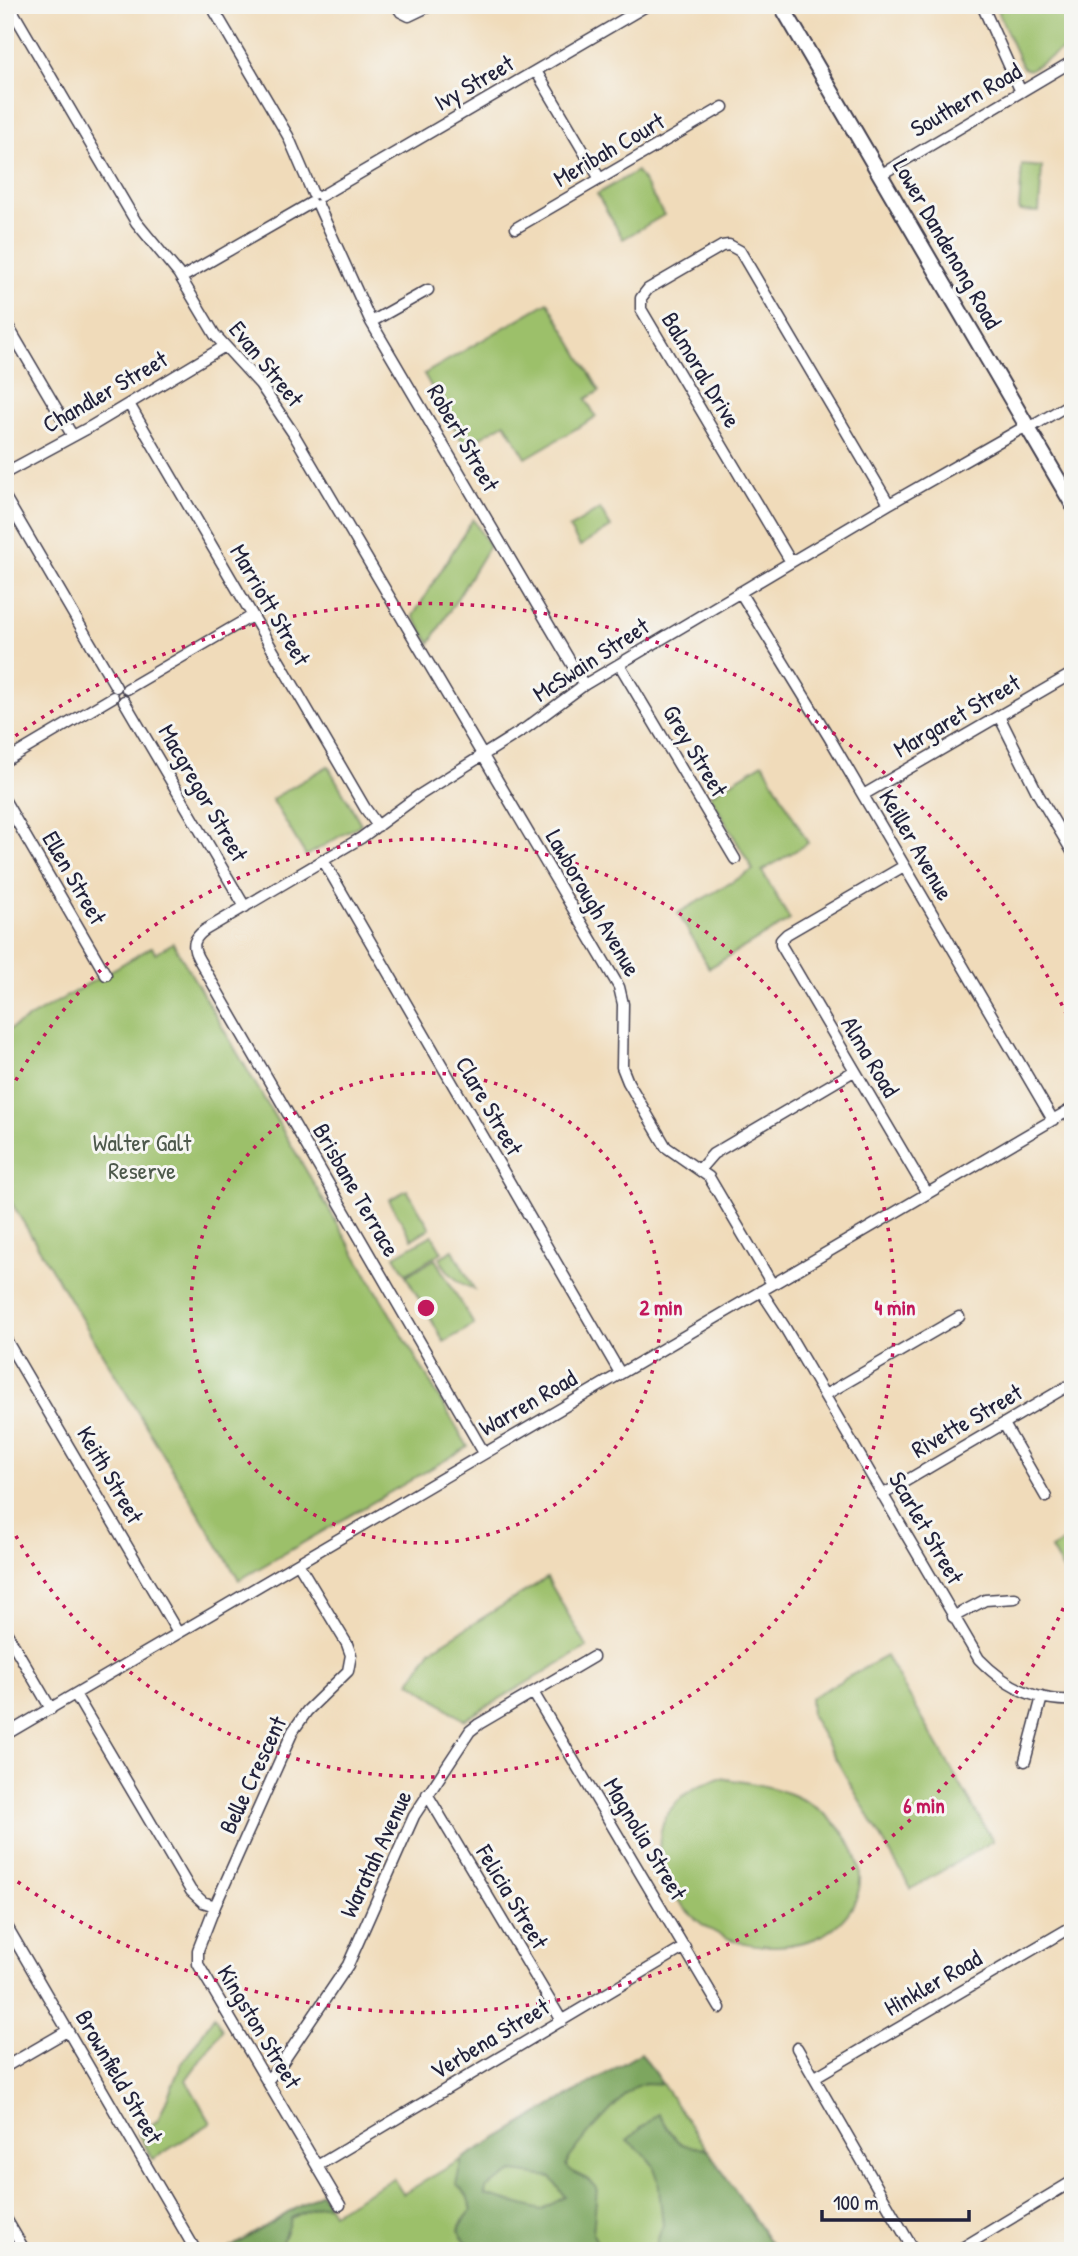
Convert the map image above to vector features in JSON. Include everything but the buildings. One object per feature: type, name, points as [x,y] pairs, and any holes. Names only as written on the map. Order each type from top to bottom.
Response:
[{"type":"highway","name":"Lower Dandenong Road","points":[[781,5],[1073,505]]},
{"type":"street","name":"Evan Street","points":[[9,5],[136,222],[181,278],[204,320],[281,413],[483,756]]},
{"type":"street","name":"Robert Street","points":[[211,5],[288,136],[371,322],[584,685]]},
{"type":"street","points":[[396,5],[401,12],[410,16],[432,5]]},
{"type":"street","name":"Ivy Street","points":[[181,278],[648,5]]},
{"type":"street","points":[[982,5],[1021,92]]},
{"type":"street","name":"Southern Road","points":[[880,175],[1073,61]]},
{"type":"street","points":[[536,71],[600,179]]},
{"type":"street","name":"Meribah Court","points":[[516,228],[723,107]]},
{"type":"street","name":"Balmoral Drive","points":[[791,562],[641,309],[640,298],[648,289],[722,246],[729,244],[740,251],[889,504]]},
{"type":"street","points":[[371,322],[428,290]]},
{"type":"street","points":[[5,321],[72,435]]},
{"type":"street","name":"Chandler Street","points":[[5,473],[129,404],[225,346]]},
{"type":"street","name":"McSwain Street","points":[[193,947],[199,934],[379,826],[418,796],[526,728],[584,685],[889,504],[1073,402]]},
{"type":"street","name":"Marriott Street","points":[[129,404],[365,808],[379,826]]},
{"type":"street","name":"Macgregor Street","points":[[5,497],[118,695],[245,907]]},
{"type":"street","name":"Keiller Avenue","points":[[740,592],[863,795],[1053,1120]]},
{"type":"street","points":[[5,761],[118,695],[121,685],[127,689],[252,616]]},
{"type":"street","name":"Grey Street","points":[[619,664],[735,859]]},
{"type":"street","name":"Margaret Street","points":[[863,795],[1073,673]]},
{"type":"street","points":[[999,716],[1038,794],[1072,848]]},
{"type":"street","name":"Lawborough Avenue","points":[[483,756],[619,987],[623,1004],[622,1067],[628,1082],[665,1146],[700,1169],[713,1184],[766,1288]]},
{"type":"street","name":"Ellen Street","points":[[5,802],[106,975]]},
{"type":"street","name":"Clare Street","points":[[323,860],[621,1373]]},
{"type":"street","name":"Alma Road","points":[[904,866],[787,934],[782,940],[783,952],[928,1194]]},
{"type":"street","name":"Brisbane Terrace","points":[[193,947],[484,1453]]},
{"type":"street","points":[[700,1169],[713,1154],[854,1071]]},
{"type":"street","name":"Warren Road","points":[[5,1735],[1073,1108]]},
{"type":"street","name":"Scarlet Street","points":[[766,1288],[784,1326],[979,1659],[995,1675],[1016,1688],[1042,1697],[1073,1700]]},
{"type":"street","points":[[825,1395],[959,1317]]},
{"type":"street","name":"Keith Street","points":[[5,1338],[178,1633]]},
{"type":"street","name":"Rivette Street","points":[[882,1495],[1073,1383]]},
{"type":"street","points":[[1004,1424],[1046,1497]]},
{"type":"street","name":"Belle Crescent","points":[[215,1906],[293,1731],[307,1712],[344,1678],[351,1665],[351,1655],[346,1644],[298,1563]]},
{"type":"street","points":[[953,1617],[985,1600],[1015,1598]]},
{"type":"street","points":[[5,1630],[51,1709]]},
{"type":"street","name":"Waratah Avenue","points":[[267,2081],[348,1965],[414,1816],[470,1731],[593,1657]]},
{"type":"street","name":"Magnolia Street","points":[[533,1692],[720,2008]]},
{"type":"street","points":[[75,1694],[191,1891],[203,1902],[215,1906]]},
{"type":"street","points":[[1025,1761],[1042,1697]]},
{"type":"street","name":"Felicia Street","points":[[427,1794],[562,2021]]},
{"type":"street","name":"Kingston Street","points":[[215,1906],[198,1950],[198,1964],[340,2205]]},
{"type":"street","name":"Brownfield Street","points":[[5,1923],[196,2251]]},
{"type":"street","name":"Hinkler Road","points":[[815,2077],[1073,1926]]},
{"type":"street","name":"Verbena Street","points":[[317,2166],[685,1947]]},
{"type":"street","points":[[5,2067],[68,2031]]},
{"type":"street","points":[[797,2048],[914,2251]]},
{"type":"street","points":[[957,2251],[1073,2181]]},
{"type":"street","points":[[5,2217],[25,2251]]},
{"type":"green space","points":[[995,5],[1073,5],[1073,44],[1029,70],[1023,68]]},
{"type":"green space","points":[[1022,165],[1042,167],[1039,212],[1019,211]]},
{"type":"green space","points":[[637,171],[664,215],[623,239],[597,194]]},
{"type":"green space","points":[[548,302],[600,391],[586,399],[596,417],[526,458],[505,423],[465,446],[424,374]]},
{"type":"green space","points":[[600,509],[611,527],[580,546],[569,528]]},
{"type":"green space","points":[[473,519],[489,546],[430,643],[413,616]]},
{"type":"green space","points":[[763,763],[808,843],[762,871],[790,920],[709,968],[678,913],[753,870],[710,795]]},
{"type":"green space","points":[[328,766],[361,824],[306,856],[272,799]]},
{"type":"green space","name":"Walter Galt Reserve","points":[[173,943],[468,1447],[239,1580],[5,1192],[5,1032],[152,947],[155,953]]},
{"type":"green space","points":[[407,1190],[430,1228],[412,1239],[389,1200]]},
{"type":"green space","points":[[432,1235],[442,1252],[406,1274],[395,1256]]},
{"type":"green space","points":[[453,1250],[474,1289],[454,1277],[439,1258]]},
{"type":"green space","points":[[435,1259],[474,1325],[444,1342],[406,1276]]},
{"type":"green space","points":[[1073,1536],[1073,1588],[1051,1549]]},
{"type":"green space","points":[[547,1578],[587,1647],[464,1720],[410,1682],[431,1650]]},
{"type":"green space","points":[[886,1656],[993,1841],[911,1889],[811,1716],[810,1698]]},
{"type":"green space","points":[[720,1778],[769,1787],[797,1797],[836,1824],[849,1842],[858,1861],[860,1880],[856,1900],[844,1918],[823,1935],[806,1942],[783,1946],[738,1941],[702,1924],[686,1910],[673,1893],[660,1856],[660,1836],[666,1818],[677,1802],[695,1788]]},
{"type":"green space","points":[[214,2016],[222,2030],[186,2080],[211,2123],[153,2159],[138,2134],[158,2120],[181,2065]]},
{"type":"green space","points":[[641,2053],[776,2251],[225,2251],[321,2193],[333,2213],[393,2178],[403,2194]]},
{"type":"green space","points":[[641,2053],[662,2084],[645,2083],[625,2095],[589,2133],[566,2165],[597,2188],[593,2234],[601,2251],[478,2251],[459,2232],[461,2223],[472,2210],[467,2196],[456,2184],[462,2159]],"holes":[[[513,2172],[551,2177],[565,2197],[541,2210],[485,2195],[486,2188]]]},
{"type":"green space","points":[[658,2114],[681,2143],[708,2150],[776,2251],[657,2251],[655,2247],[663,2225],[658,2179],[653,2165],[627,2140]]},
{"type":"green space","points":[[321,2193],[328,2205],[319,2205],[291,2218],[280,2247],[274,2251],[225,2251]]}]
